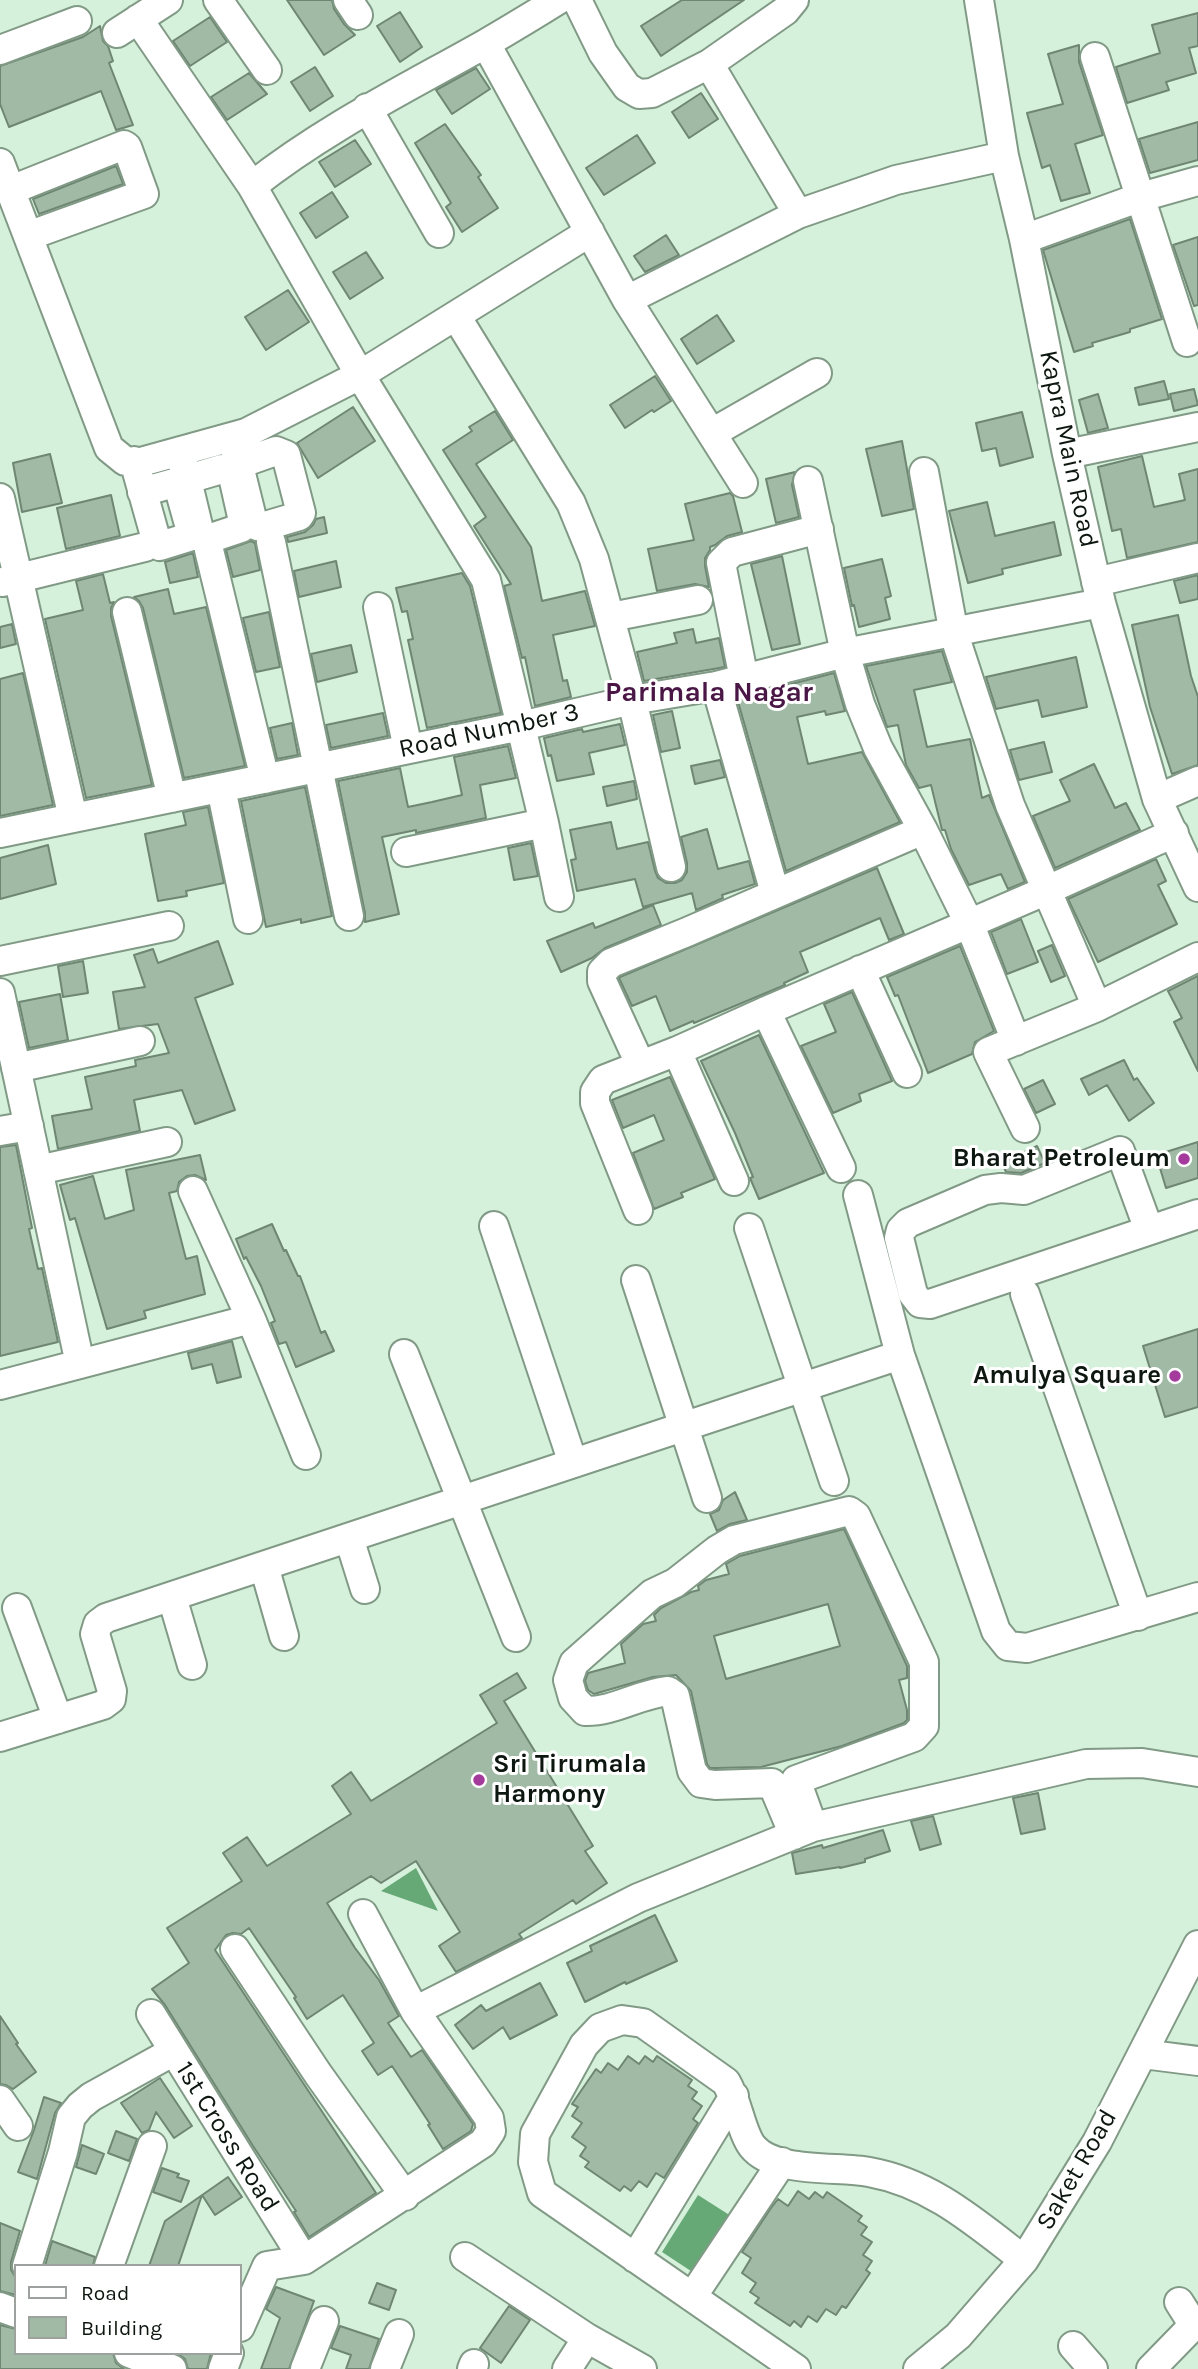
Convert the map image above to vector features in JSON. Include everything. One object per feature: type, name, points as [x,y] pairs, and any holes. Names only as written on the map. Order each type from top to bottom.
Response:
[{"type":"street","points":[[168,0],[128,26],[252,186],[360,375],[486,580],[559,897]]},
{"type":"street","points":[[218,0],[267,70]]},
{"type":"street","points":[[252,186],[289,157],[367,108],[486,44],[558,0]]},
{"type":"street","points":[[577,0],[603,53],[627,87],[639,94],[652,93],[709,64],[789,5]]},
{"type":"street","name":"Kapra Main Road","points":[[979,0],[1004,156],[1098,593],[1157,799],[1198,887]]},
{"type":"street","points":[[0,50],[77,21]]},
{"type":"street","points":[[486,44],[627,300],[743,483]]},
{"type":"street","points":[[1095,57],[1187,342]]},
{"type":"street","points":[[709,64],[798,214]]},
{"type":"street","points":[[367,108],[439,233]]},
{"type":"street","points":[[11,190],[124,145],[127,147],[144,194],[29,236]]},
{"type":"street","points":[[627,300],[798,214],[896,180],[1004,156]]},
{"type":"street","points":[[0,163],[109,447],[125,461],[141,462],[246,433],[360,375],[590,232]]},
{"type":"street","points":[[1024,239],[1142,197],[1198,181]]},
{"type":"street","points":[[456,316],[570,503],[594,559],[632,700],[671,867]]},
{"type":"street","points":[[712,433],[817,373]]},
{"type":"street","points":[[1067,454],[1198,427]]},
{"type":"street","points":[[232,437],[239,464]]},
{"type":"street","points":[[180,451],[188,479]]},
{"type":"street","points":[[134,461],[142,492]]},
{"type":"street","points":[[924,472],[954,634],[1010,805],[1097,1007]]},
{"type":"street","points":[[808,481],[845,653],[860,704],[878,748],[969,923],[1016,1041]]},
{"type":"street","points":[[0,498],[9,580],[73,818]]},
{"type":"street","points":[[744,679],[721,563],[732,552],[819,529]]},
{"type":"street","points":[[271,542],[349,916]]},
{"type":"street","points":[[9,580],[145,547]]},
{"type":"street","points":[[209,550],[264,779]]},
{"type":"street","name":"Road Number 3","points":[[0,833],[521,726],[632,700],[716,686],[845,653],[954,634],[1098,593],[1198,558]]},
{"type":"street","points":[[611,617],[698,600]]},
{"type":"street","points":[[378,607],[408,749]]},
{"type":"street","points":[[127,612],[172,798]]},
{"type":"street","points":[[716,686],[775,893]]},
{"type":"street","points":[[1157,799],[1198,781]]},
{"type":"street","points":[[221,788],[248,919]]},
{"type":"street","points":[[406,852],[544,823]]},
{"type":"street","points":[[640,1064],[602,981],[602,972],[611,963],[923,830]]},
{"type":"street","points":[[638,1210],[595,1103],[595,1092],[603,1080],[677,1051],[1174,832]]},
{"type":"street","points":[[0,961],[169,926]]},
{"type":"street","points":[[1025,1128],[988,1052],[1097,1007],[1198,957]]},
{"type":"street","points":[[860,970],[907,1073]]},
{"type":"street","points":[[1,1004],[80,1364]]},
{"type":"street","points":[[766,1011],[841,1168]]},
{"type":"street","points":[[16,1068],[140,1041]]},
{"type":"street","points":[[677,1051],[734,1181]]},
{"type":"street","points":[[0,1131],[29,1126]]},
{"type":"street","points":[[38,1170],[167,1142]]},
{"type":"street","points":[[1149,1230],[1120,1151],[1024,1190],[985,1190],[908,1223],[901,1230],[899,1238],[913,1294],[920,1303],[930,1304],[1198,1214]]},
{"type":"street","points":[[193,1191],[251,1319],[306,1455]]},
{"type":"street","points":[[858,1195],[900,1355],[996,1631],[1008,1646],[1027,1648],[1198,1597]]},
{"type":"street","points":[[494,1226],[573,1463]]},
{"type":"street","points":[[749,1228],[834,1481]]},
{"type":"street","points":[[636,1280],[707,1498]]},
{"type":"street","points":[[1025,1294],[1138,1616]]},
{"type":"street","points":[[0,1385],[251,1319]]},
{"type":"street","points":[[404,1354],[516,1637]]},
{"type":"street","points":[[0,1737],[103,1705],[111,1699],[112,1691],[94,1634],[97,1624],[106,1618],[900,1355]]},
{"type":"street","points":[[849,1511],[856,1516],[924,1662],[924,1726],[914,1737],[784,1782],[715,1785],[701,1783],[692,1771],[675,1696],[668,1691],[649,1693],[599,1711],[585,1711],[573,1698],[568,1680],[574,1663],[652,1594],[675,1583],[717,1550],[734,1540],[849,1511]]},
{"type":"street","points":[[349,1538],[365,1590]]},
{"type":"street","points":[[264,1566],[285,1636]]},
{"type":"street","points":[[172,1597],[192,1665]]},
{"type":"street","points":[[17,1608],[58,1719]]},
{"type":"street","points":[[415,2011],[638,1898],[803,1831],[1086,1764],[1142,1763],[1198,1772]]},
{"type":"street","points":[[784,1782],[803,1831]]},
{"type":"street","points":[[242,2318],[267,2266],[304,2260],[484,2143],[491,2131],[489,2118],[415,2011],[363,1914]]},
{"type":"street","name":"Saket Road","points":[[918,2369],[958,2336],[1024,2260],[1097,2142],[1198,1945]]},
{"type":"street","points":[[235,1949],[318,2074],[405,2196]]},
{"type":"street","name":"1st Cross Road","points":[[151,2014],[304,2260]]},
{"type":"street","points":[[796,2369],[542,2193],[533,2162],[535,2134],[584,2045],[600,2028],[622,2020],[643,2023],[726,2082],[734,2096],[752,2147],[766,2157],[828,2170],[867,2171],[912,2183],[960,2210],[1024,2260]]},
{"type":"street","points":[[28,2264],[63,2152],[71,2117],[91,2097],[174,2051]]},
{"type":"street","points":[[1143,2054],[1198,2061]]},
{"type":"street","points":[[635,2258],[734,2096]]},
{"type":"street","points":[[0,2100],[18,2126]]},
{"type":"street","points":[[110,2264],[152,2146]]},
{"type":"street","points":[[692,2297],[782,2162]]},
{"type":"street","points":[[465,2257],[587,2338],[642,2369]]},
{"type":"street","points":[[1151,2369],[1188,2331],[1191,2321],[1179,2302]]},
{"type":"street","points":[[305,2369],[324,2321]]},
{"type":"street","points":[[386,2369],[400,2334]]},
{"type":"street","points":[[567,2369],[587,2338]]},
{"type":"street","points":[[1073,2346],[1093,2369]]},
{"type":"street","points":[[134,2355],[172,2369]]},
{"type":"shaded area","points":[[416,1868],[438,1911],[381,1891]]},
{"type":"shaded area","points":[[698,2195],[731,2216],[694,2273],[662,2252]]},
{"type":"building","points":[[287,0],[332,0],[334,9],[355,35],[324,55]]},
{"type":"building","points":[[682,0],[744,0],[661,56],[641,26]]},
{"type":"building","points":[[400,12],[422,47],[400,62],[377,26]]},
{"type":"building","points":[[1198,13],[1198,46],[1189,48],[1196,73],[1166,82],[1169,90],[1127,103],[1116,67],[1160,53],[1152,25]]},
{"type":"building","points":[[210,17],[227,42],[190,66],[173,41]]},
{"type":"building","points":[[100,26],[103,41],[108,46],[113,61],[109,63],[133,125],[116,130],[101,91],[9,127],[0,104],[0,66],[83,37]]},
{"type":"building","points":[[1079,45],[1079,62],[1103,135],[1075,144],[1090,193],[1061,201],[1050,165],[1042,168],[1027,113],[1063,104],[1048,54]]},
{"type":"building","points":[[315,67],[333,96],[310,111],[291,82]]},
{"type":"building","points":[[476,68],[490,89],[452,114],[436,90]]},
{"type":"building","points":[[249,73],[267,94],[227,120],[211,97]]},
{"type":"building","points":[[701,93],[718,119],[689,138],[672,112]]},
{"type":"building","points":[[1198,122],[1198,160],[1150,173],[1139,139]]},
{"type":"building","points":[[445,124],[481,175],[478,177],[498,208],[462,232],[446,207],[451,203],[415,143]]},
{"type":"building","points":[[637,135],[655,163],[604,195],[586,168]]},
{"type":"building","points":[[355,140],[371,164],[335,187],[319,162]]},
{"type":"building","points":[[116,166],[123,184],[39,214],[33,199]]},
{"type":"building","points":[[332,192],[348,217],[316,238],[300,213]]},
{"type":"building","points":[[1130,219],[1162,319],[1092,343],[1093,346],[1074,352],[1043,250]]},
{"type":"building","points":[[666,235],[679,255],[645,272],[634,256]]},
{"type":"building","points":[[1198,237],[1198,305],[1194,306],[1173,245]]},
{"type":"building","points":[[366,252],[383,278],[350,299],[333,272]]},
{"type":"building","points":[[288,290],[309,322],[266,350],[245,317]]},
{"type":"building","points":[[717,315],[734,341],[697,364],[681,339]]},
{"type":"building","points":[[655,376],[671,401],[625,428],[610,405]]},
{"type":"building","points":[[1164,381],[1169,399],[1139,405],[1135,388]]},
{"type":"building","points":[[1194,389],[1198,405],[1174,411],[1170,394]]},
{"type":"building","points":[[1098,394],[1108,428],[1088,433],[1079,400]]},
{"type":"building","points":[[353,407],[375,441],[318,478],[297,443]]},
{"type":"building","points":[[495,411],[513,440],[476,464],[531,547],[542,601],[585,591],[595,626],[553,635],[563,681],[567,680],[571,697],[535,706],[525,657],[522,658],[504,586],[511,584],[474,526],[486,517],[443,450],[472,431],[469,427]]},
{"type":"building","points":[[1022,412],[1033,457],[1000,466],[996,448],[982,451],[976,423]]},
{"type":"building","points":[[902,441],[914,509],[882,516],[866,449]]},
{"type":"building","points":[[50,454],[62,503],[22,512],[13,463]]},
{"type":"building","points":[[1142,456],[1154,507],[1185,500],[1179,474],[1198,469],[1198,542],[1127,558],[1121,529],[1112,531],[1098,467]]},
{"type":"building","points":[[795,472],[792,485],[799,517],[776,523],[766,479]]},
{"type":"building","points":[[730,493],[742,532],[727,536],[710,547],[705,558],[709,587],[695,584],[657,591],[648,549],[694,540],[685,504]]},
{"type":"building","points":[[111,495],[120,536],[66,549],[57,508]]},
{"type":"building","points":[[987,502],[995,536],[1054,522],[1061,555],[1002,569],[1003,574],[968,583],[949,511]]},
{"type":"building","points":[[324,517],[327,533],[288,542],[287,537],[305,532],[316,519]]},
{"type":"building","points":[[251,541],[255,543],[260,570],[233,577],[226,550]]},
{"type":"building","points":[[193,553],[198,577],[170,583],[165,562]]},
{"type":"building","points":[[782,556],[800,644],[772,650],[751,564]]},
{"type":"building","points":[[882,559],[891,596],[885,598],[890,619],[859,627],[844,568]]},
{"type":"building","points":[[336,561],[341,587],[299,597],[294,571]]},
{"type":"building","points":[[462,573],[470,586],[501,713],[427,728],[408,640],[413,639],[407,611],[402,612],[396,588]]},
{"type":"building","points":[[103,574],[110,603],[114,602],[111,616],[152,785],[86,798],[45,619],[83,610],[76,581]]},
{"type":"building","points":[[1198,575],[1198,599],[1180,603],[1174,581]]},
{"type":"building","points":[[168,589],[174,614],[206,607],[245,766],[184,778],[143,608],[134,597]]},
{"type":"building","points":[[269,612],[280,667],[256,672],[243,618]]},
{"type":"building","points":[[1178,615],[1198,697],[1198,765],[1172,774],[1150,707],[1132,625]]},
{"type":"building","points":[[12,624],[16,644],[0,648],[0,627]]},
{"type":"building","points":[[693,629],[696,643],[719,638],[725,667],[644,681],[637,652],[677,643],[674,633]]},
{"type":"building","points":[[351,645],[357,672],[317,682],[311,654]]},
{"type":"building","points":[[942,651],[952,682],[914,690],[927,747],[970,739],[982,798],[989,795],[1025,882],[1008,889],[1001,874],[969,885],[945,830],[942,830],[931,785],[919,788],[906,765],[898,725],[887,727],[866,666]]},
{"type":"building","points":[[1076,657],[1087,707],[1042,717],[1038,700],[996,709],[986,677]]},
{"type":"building","points":[[23,673],[53,805],[0,816],[0,679]]},
{"type":"building","points":[[834,673],[845,711],[826,715],[825,711],[797,717],[808,764],[862,752],[900,822],[786,871],[737,698]]},
{"type":"building","points":[[672,711],[680,748],[661,752],[653,715]]},
{"type":"building","points":[[383,713],[388,736],[331,748],[326,725]]},
{"type":"building","points":[[292,723],[298,755],[277,759],[270,728]]},
{"type":"building","points":[[620,724],[625,745],[589,753],[594,774],[557,781],[544,738]]},
{"type":"building","points":[[1044,742],[1052,772],[1019,780],[1010,750]]},
{"type":"building","points":[[508,746],[516,778],[480,785],[486,818],[416,833],[416,830],[382,837],[399,914],[365,922],[338,781],[400,768],[408,807],[462,795],[454,757]]},
{"type":"building","points":[[720,760],[725,777],[695,784],[691,766]]},
{"type":"building","points":[[1094,764],[1115,808],[1126,803],[1140,830],[1055,868],[1033,816],[1070,801],[1060,780]]},
{"type":"building","points":[[634,781],[637,799],[607,806],[603,787]]},
{"type":"building","points":[[305,787],[332,916],[301,923],[301,919],[266,927],[241,801]]},
{"type":"building","points":[[208,807],[224,883],[186,891],[187,896],[158,901],[145,834],[186,825],[183,812]]},
{"type":"building","points":[[611,822],[617,849],[648,842],[658,878],[666,883],[682,880],[687,872],[681,837],[707,829],[718,869],[749,861],[755,884],[722,895],[723,898],[696,910],[692,893],[643,907],[635,879],[577,891],[571,860],[576,859],[570,830]]},
{"type":"building","points":[[531,843],[538,876],[514,880],[508,848]]},
{"type":"building","points":[[48,845],[56,884],[0,899],[0,858]]},
{"type":"building","points":[[1156,859],[1166,881],[1158,885],[1177,924],[1098,962],[1068,899]]},
{"type":"building","points":[[877,868],[904,934],[889,940],[880,918],[800,952],[808,972],[784,983],[785,985],[670,1031],[656,996],[632,1006],[620,977]]},
{"type":"building","points":[[653,905],[661,925],[605,948],[592,958],[561,972],[547,941],[593,923],[595,928]]},
{"type":"building","points":[[1021,919],[1038,962],[1007,974],[991,932]]},
{"type":"building","points":[[218,941],[233,984],[195,998],[235,1110],[195,1124],[182,1090],[134,1100],[140,1131],[58,1149],[52,1116],[92,1109],[85,1077],[136,1066],[135,1060],[169,1053],[158,1024],[119,1029],[113,992],[145,987],[134,955],[153,949],[158,963]]},
{"type":"building","points":[[1052,945],[1065,976],[1051,982],[1038,951]]},
{"type":"building","points":[[960,946],[994,1031],[975,1042],[972,1054],[928,1073],[898,995],[895,996],[887,977]]},
{"type":"building","points":[[83,961],[88,993],[63,997],[58,966]]},
{"type":"building","points":[[1198,976],[1198,1071],[1174,1022],[1182,1018],[1168,991]]},
{"type":"building","points":[[852,992],[892,1081],[859,1094],[861,1101],[833,1113],[801,1046],[836,1032],[824,1004]]},
{"type":"building","points":[[60,994],[68,1040],[29,1048],[19,1002]]},
{"type":"building","points":[[759,1035],[824,1173],[759,1199],[735,1133],[701,1061]]},
{"type":"building","points":[[1124,1060],[1134,1080],[1137,1078],[1154,1103],[1129,1121],[1107,1085],[1089,1095],[1081,1079]]},
{"type":"building","points":[[670,1077],[715,1179],[681,1193],[683,1197],[654,1209],[633,1153],[664,1140],[654,1115],[623,1128],[612,1100]]},
{"type":"building","points":[[1043,1080],[1055,1104],[1036,1113],[1024,1089]]},
{"type":"building","points":[[1198,1142],[1198,1178],[1166,1188],[1156,1155]]},
{"type":"building","points":[[16,1145],[32,1228],[29,1229],[38,1269],[42,1268],[58,1342],[0,1356],[0,1147]]},
{"type":"building","points":[[1037,1146],[1045,1163],[1021,1173],[1006,1172],[1002,1163]]},
{"type":"building","points":[[200,1155],[206,1180],[195,1175],[187,1176],[179,1182],[177,1191],[169,1193],[186,1259],[197,1256],[205,1294],[144,1311],[146,1318],[107,1329],[75,1218],[70,1220],[60,1185],[93,1176],[105,1219],[134,1210],[126,1170]]},
{"type":"building","points":[[272,1224],[284,1251],[286,1250],[300,1276],[321,1333],[325,1331],[334,1351],[296,1367],[286,1342],[279,1344],[271,1323],[275,1321],[261,1286],[246,1257],[244,1259],[236,1239]]},
{"type":"building","name":"Amulya Square","points":[[1198,1329],[1198,1407],[1165,1417],[1143,1346]]},
{"type":"building","points":[[232,1341],[241,1377],[217,1383],[212,1364],[192,1369],[188,1353]]},
{"type":"building","points":[[735,1492],[747,1520],[717,1531],[710,1514],[719,1510],[723,1500]]},
{"type":"building","points":[[844,1529],[907,1666],[907,1678],[899,1680],[907,1710],[907,1720],[904,1723],[842,1746],[761,1767],[710,1768],[691,1691],[676,1675],[653,1677],[594,1694],[588,1690],[585,1681],[588,1673],[625,1663],[621,1644],[643,1624],[656,1621],[654,1615],[661,1608],[699,1590],[698,1586],[706,1580],[729,1574],[726,1564],[740,1556]],"holes":[[[828,1604],[840,1646],[726,1679],[714,1636]]]},
{"type":"building","points":[[517,1673],[526,1688],[504,1701],[593,1846],[585,1851],[607,1883],[576,1904],[573,1900],[519,1934],[522,1938],[456,1972],[439,1946],[460,1932],[416,1861],[381,1883],[371,1876],[327,1903],[379,1980],[399,2016],[388,2023],[411,2057],[422,2050],[473,2124],[471,2131],[443,2149],[392,2066],[378,2075],[362,2051],[374,2043],[343,1995],[307,2019],[294,1998],[296,1997],[249,1928],[241,1934],[226,1935],[215,1950],[376,2193],[309,2237],[294,2212],[296,2211],[165,2005],[152,1989],[189,1963],[167,1928],[242,1881],[223,1853],[247,1837],[267,1866],[351,1814],[332,1786],[351,1772],[371,1801],[497,1723],[480,1695]]},
{"type":"building","points":[[1038,1793],[1045,1829],[1021,1834],[1013,1798]]},
{"type":"building","points":[[933,1816],[941,1844],[920,1850],[911,1821]]},
{"type":"building","points":[[883,1830],[890,1851],[865,1859],[865,1862],[796,1874],[792,1853],[822,1845],[823,1848]]},
{"type":"building","points":[[655,1915],[677,1961],[585,2002],[567,1963],[592,1951],[590,1946]]},
{"type":"building","points":[[540,1983],[557,2015],[510,2039],[503,2027],[473,2049],[455,2025],[481,2005],[486,2011]]},
{"type":"building","points":[[0,2016],[36,2072],[13,2089],[0,2084]]},
{"type":"building","points":[[628,2056],[639,2064],[645,2056],[653,2062],[657,2056],[692,2080],[688,2086],[697,2092],[692,2099],[702,2106],[693,2119],[698,2123],[664,2178],[656,2173],[647,2187],[639,2181],[631,2191],[624,2186],[620,2191],[585,2167],[589,2162],[580,2156],[586,2147],[572,2137],[582,2123],[572,2116],[578,2107],[572,2104],[596,2069],[601,2073],[608,2063],[618,2070]]},
{"type":"building","points":[[160,2078],[192,2126],[174,2138],[156,2112],[149,2130],[142,2133],[121,2103]]},
{"type":"building","points":[[44,2097],[61,2103],[55,2113],[37,2179],[18,2172]]},
{"type":"building","points":[[116,2131],[137,2139],[129,2161],[108,2153]]},
{"type":"building","points":[[82,2145],[104,2154],[96,2174],[76,2167]]},
{"type":"building","points":[[162,2168],[189,2181],[181,2202],[153,2192]]},
{"type":"building","points":[[228,2177],[242,2197],[215,2215],[202,2195]]},
{"type":"building","points":[[798,2191],[809,2199],[815,2192],[823,2198],[827,2192],[862,2216],[858,2221],[867,2227],[861,2235],[872,2242],[863,2255],[872,2261],[866,2270],[870,2273],[846,2308],[842,2306],[836,2315],[826,2309],[817,2322],[808,2316],[801,2327],[794,2321],[790,2326],[755,2303],[759,2298],[750,2292],[756,2283],[742,2273],[751,2258],[742,2252],[771,2208],[778,2199],[788,2206]]},
{"type":"building","points":[[202,2195],[179,2264],[150,2264],[165,2221]]},
{"type":"building","points":[[0,2223],[20,2231],[11,2262],[14,2294],[0,2291]]},
{"type":"building","points":[[52,2241],[95,2257],[93,2264],[46,2264]]},
{"type":"building","points":[[377,2283],[396,2290],[389,2310],[369,2303]]},
{"type":"building","points":[[276,2287],[314,2301],[289,2369],[261,2369],[280,2318],[266,2309]]},
{"type":"building","points":[[509,2306],[530,2320],[501,2363],[480,2348]]},
{"type":"building","points":[[0,2325],[14,2328],[14,2355],[114,2355],[116,2363],[124,2369],[0,2369]]},
{"type":"building","points":[[340,2326],[379,2339],[369,2369],[346,2369],[351,2355],[331,2348]]},
{"type":"building","points":[[180,2355],[210,2355],[207,2369],[188,2369],[185,2359]]},
{"type":"place","name":"Bharat Petroleum","points":[[1184,1159]]},
{"type":"place","name":"Amulya Square","points":[[1175,1376]]},
{"type":"place","name":"Sri Tirumala Harmony","points":[[479,1780]]},
{"type":"district","name":"Parimala Nagar","points":[[709,693]]}]
